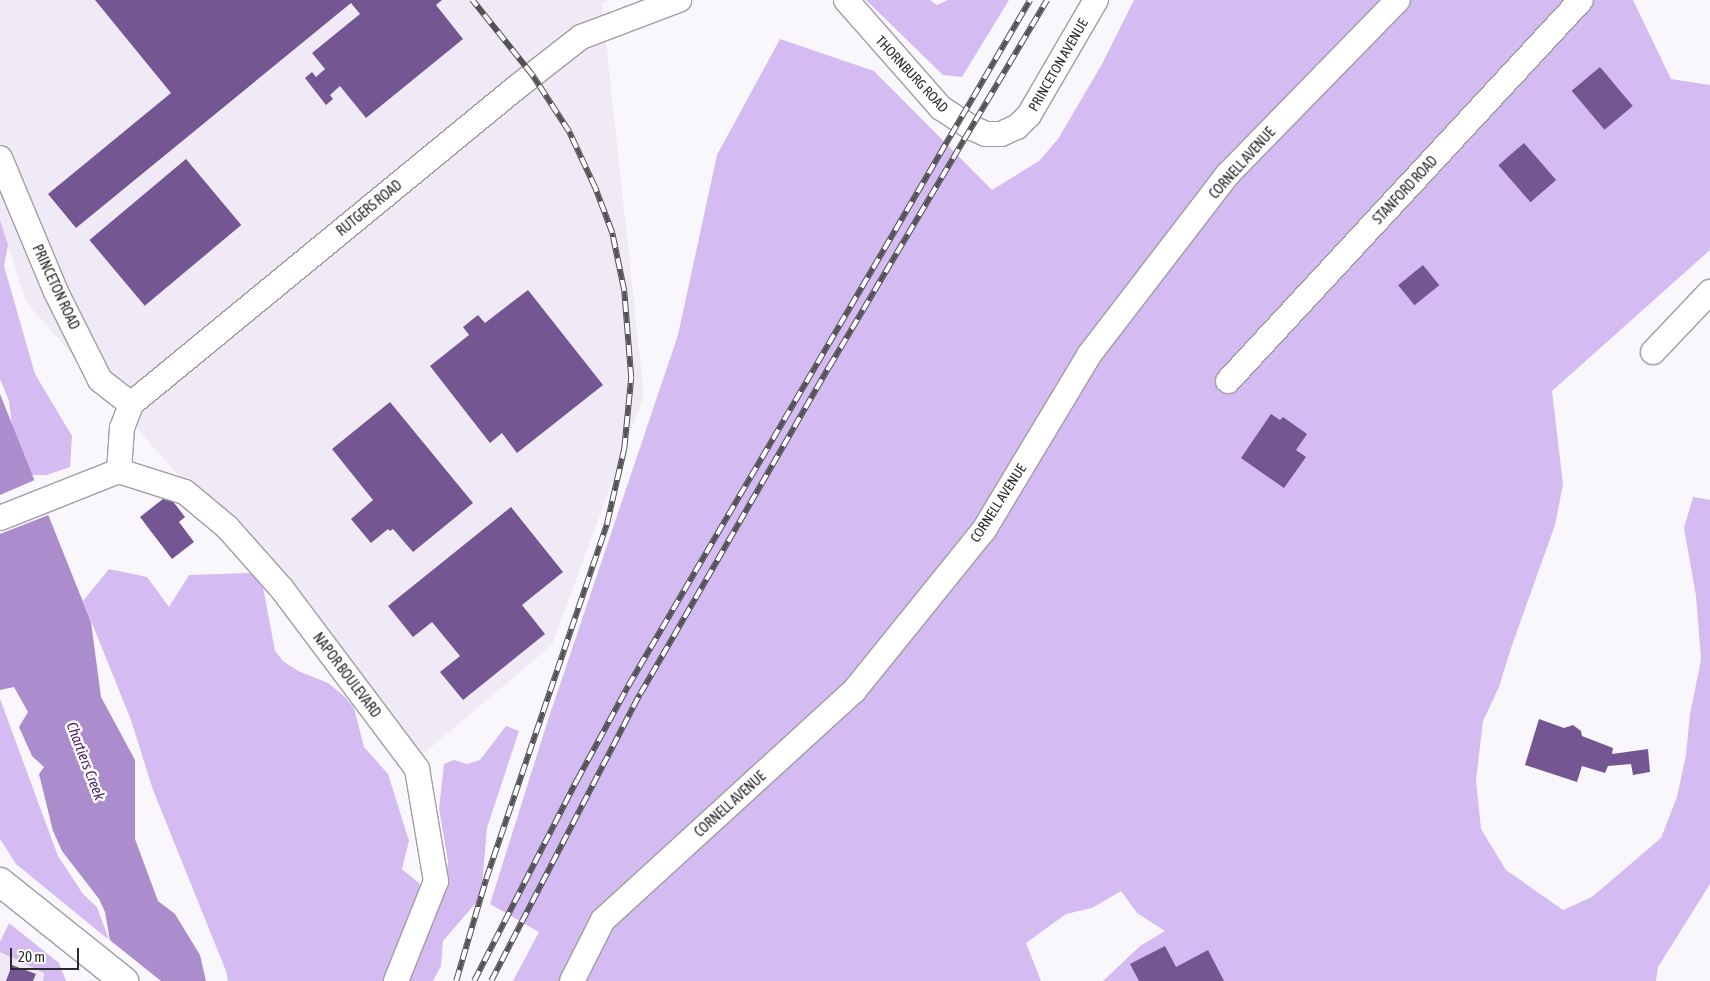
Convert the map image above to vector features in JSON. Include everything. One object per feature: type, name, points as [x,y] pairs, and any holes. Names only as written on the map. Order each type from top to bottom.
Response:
[{"type":"main road","points":[[0,882],[124,981]]},
{"type":"street","name":"RUTGERS ROAD","points":[[131,404],[581,37],[679,0]]},
{"type":"street","name":"THORNBURG ROAD","points":[[846,0],[917,83],[941,108],[957,121],[986,134],[1001,134],[1017,128]]},
{"type":"street","name":"PRINCETON AVENUE","points":[[1017,128],[1029,115],[1096,0]]},
{"type":"street","name":"CORNELL AVENUE","points":[[572,981],[603,920],[854,691],[984,530],[1089,355],[1228,174],[1398,0]]},
{"type":"street","name":"STANFORD ROAD","points":[[1228,381],[1581,0]]},
{"type":"street","name":"PRINCETON ROAD","points":[[0,158],[56,292],[100,380],[131,404]]},
{"type":"street","points":[[1653,352],[1710,292]]},
{"type":"street","points":[[0,518],[119,471],[122,428],[131,404]]},
{"type":"street","name":"NAPOR BOULEVARD","points":[[119,471],[185,492],[227,527],[282,589],[417,769],[436,880],[396,981]]},
{"type":"shaded area","points":[[0,0],[610,0],[602,4],[644,395],[552,645],[423,754],[26,302],[0,220]]},
{"type":"shaded area","points":[[866,0],[930,0],[937,5],[948,0],[1009,0],[962,77],[943,75]]},
{"type":"shaded area","points":[[1134,0],[1633,0],[1671,79],[1710,85],[1710,250],[1552,391],[1563,484],[1555,525],[1499,687],[1483,721],[1476,780],[1481,829],[1506,870],[1563,910],[1592,897],[1661,838],[1677,797],[1686,755],[1690,714],[1701,660],[1696,596],[1684,528],[1693,497],[1710,500],[1710,884],[1658,967],[1656,981],[1103,981],[1140,946],[1165,931],[1137,913],[1121,891],[1092,908],[1066,914],[1026,943],[1041,981],[513,981],[539,932],[490,904],[547,723],[678,335],[717,155],[780,39],[874,71],[992,190],[1039,161],[1058,139],[1102,64]]},
{"type":"shaded area","points":[[0,220],[8,245],[4,266],[35,374],[72,436],[70,467],[47,475],[18,475],[9,401],[0,379]]},
{"type":"shaded area","points":[[109,569],[147,577],[169,607],[189,575],[250,573],[262,582],[275,651],[283,661],[298,671],[328,683],[344,696],[354,708],[364,747],[388,774],[409,841],[402,869],[421,885],[432,891],[446,879],[448,861],[439,809],[444,764],[454,760],[467,764],[480,760],[506,726],[519,731],[487,828],[481,897],[443,941],[441,966],[433,981],[228,981],[226,971],[153,790],[131,720],[83,601]]},
{"type":"shaded area","points":[[0,699],[58,856],[83,894],[97,907],[109,940],[16,864],[0,839]]},
{"type":"shaded area","points":[[9,923],[59,963],[66,981],[43,981],[44,973],[0,952],[0,942]]},
{"type":"shaded area","points":[[0,952],[44,973],[43,981],[0,981]]},
{"type":"water","name":"Chartiers Creek","points":[[0,394],[91,622],[101,697],[135,760],[135,839],[158,901],[175,914],[200,955],[206,981],[117,981],[105,912],[99,899],[62,851],[53,831],[39,774],[44,767],[32,756],[19,727],[28,712],[14,687],[0,690]]},
{"type":"pier","points":[[37,479],[51,514],[0,534],[0,495]]},
{"type":"pier","points":[[106,937],[161,981],[115,981]]},
{"type":"building","points":[[95,0],[442,0],[436,5],[463,39],[366,118],[340,86],[330,95],[333,99],[326,105],[305,78],[312,72],[316,77],[325,69],[312,53],[360,14],[351,3],[76,228],[48,194],[171,93]]},
{"type":"building","points":[[1600,67],[1633,106],[1604,130],[1572,91]]},
{"type":"building","points":[[1524,143],[1556,180],[1530,202],[1498,165]]},
{"type":"building","points":[[186,159],[241,225],[145,306],[89,240]]},
{"type":"building","points":[[1423,265],[1439,285],[1414,305],[1398,285]]},
{"type":"building","points":[[528,290],[603,385],[517,453],[502,433],[490,443],[430,366],[469,335],[463,327],[478,315],[485,323]]},
{"type":"building","points":[[390,402],[473,503],[413,552],[393,529],[390,531],[388,529],[371,543],[351,519],[373,500],[332,449]]},
{"type":"building","points":[[1271,414],[1280,420],[1283,417],[1307,434],[1296,450],[1306,457],[1284,488],[1241,458]]},
{"type":"building","points":[[168,495],[185,517],[179,522],[194,542],[172,559],[140,517]]},
{"type":"building","points":[[511,507],[563,572],[522,605],[545,634],[463,700],[440,672],[460,656],[432,622],[413,637],[388,606]]},
{"type":"building","points":[[1539,719],[1564,728],[1573,725],[1581,731],[1582,736],[1613,748],[1612,754],[1648,749],[1650,772],[1633,775],[1631,764],[1608,766],[1605,773],[1582,766],[1577,782],[1525,765]]},
{"type":"building","points":[[1165,946],[1176,967],[1208,950],[1224,981],[1139,981],[1130,964]]},
{"type":"building","points":[[12,965],[36,974],[33,981],[6,981]]},
{"type":"railway","points":[[456,981],[486,879],[607,523],[624,449],[631,378],[624,291],[612,233],[595,188],[569,132],[532,75],[472,0]]},
{"type":"railway","points":[[474,981],[577,780],[628,686],[1030,0]]},
{"type":"railway","points":[[491,981],[640,694],[829,367],[1047,0]]}]
